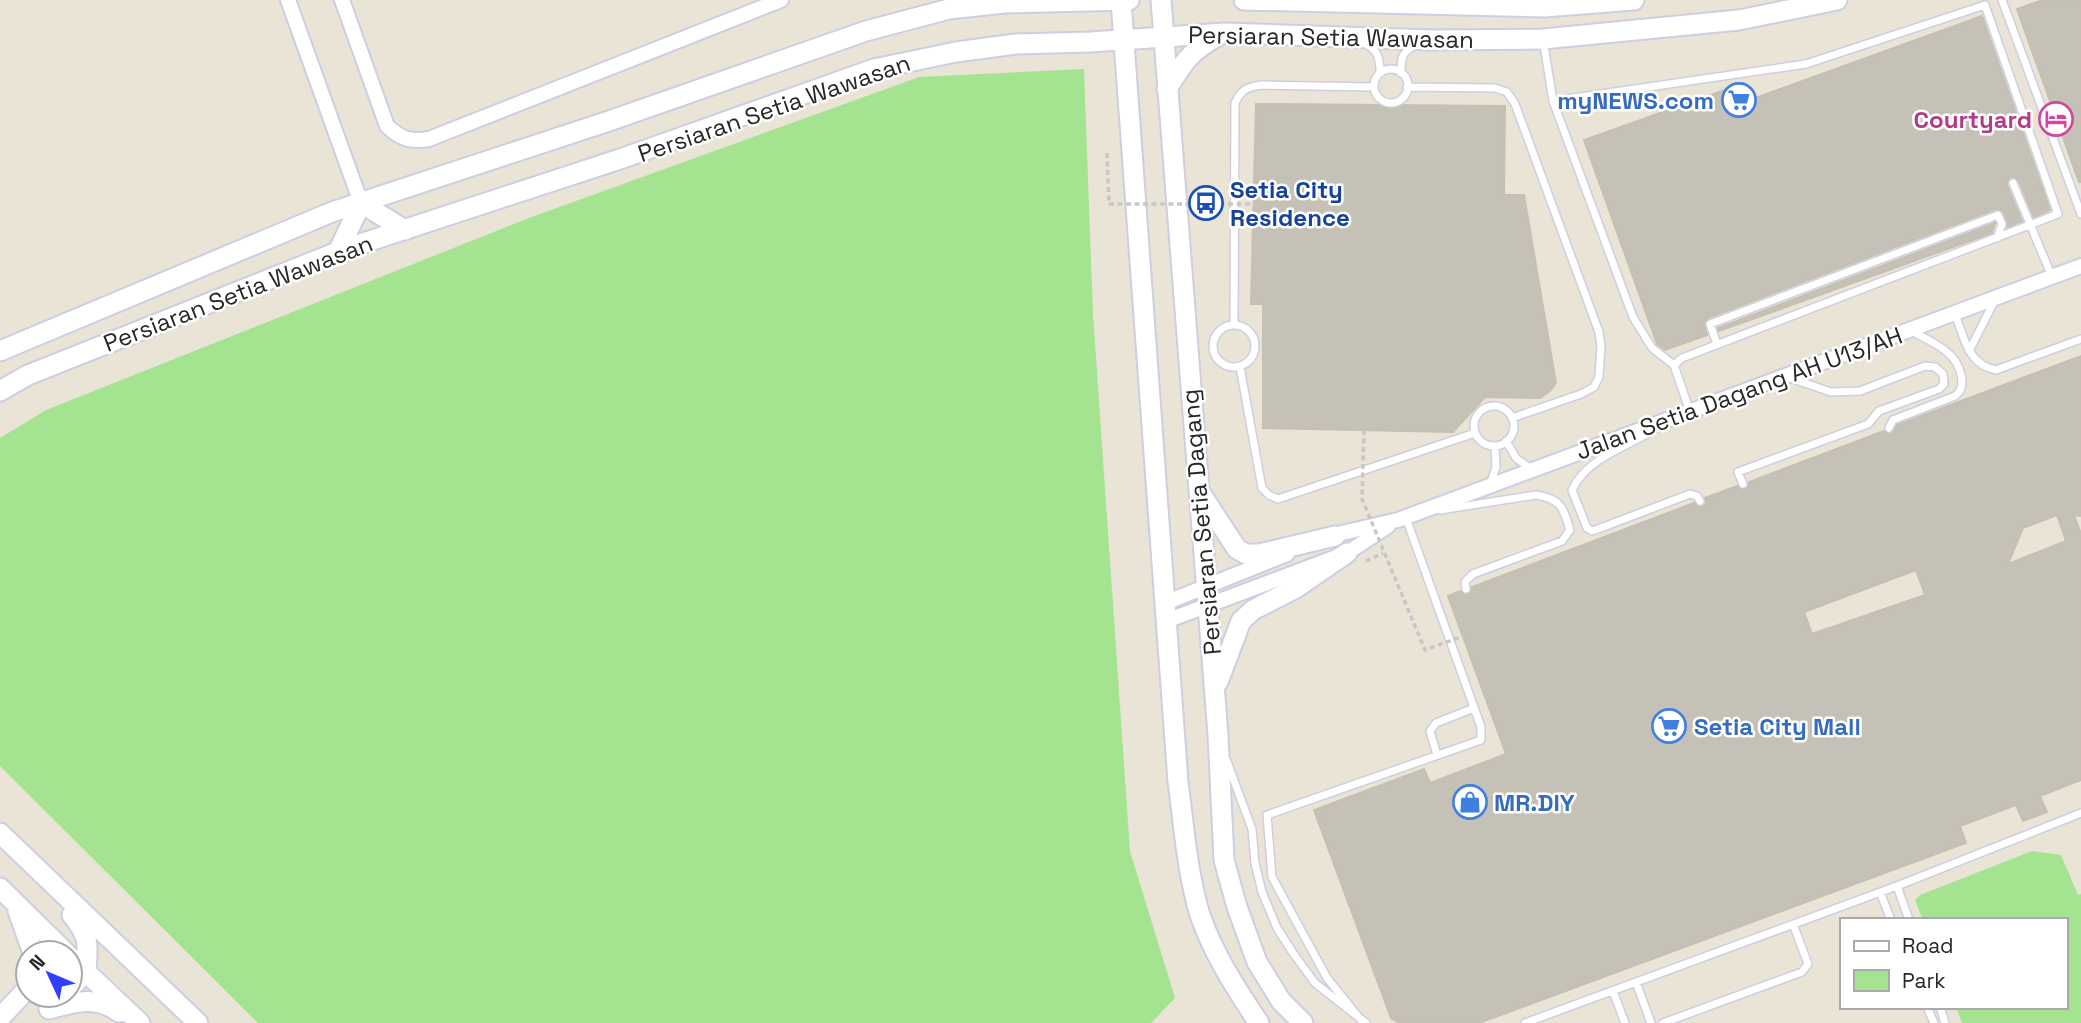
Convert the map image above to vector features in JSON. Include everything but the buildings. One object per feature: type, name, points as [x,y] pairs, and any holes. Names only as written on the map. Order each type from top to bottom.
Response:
[{"type":"street","points":[[288,0],[361,202],[405,230]]},
{"type":"street","points":[[342,0],[387,126],[399,137],[414,142],[429,139],[780,0]]},
{"type":"street","name":"Persiaran Setia Wawasan","points":[[0,351],[361,202],[596,126],[853,36],[949,9],[1005,3],[1129,0]]},
{"type":"street","name":"Persiaran Setia Dagang","points":[[1161,0],[1215,690],[1224,860],[1257,962],[1282,1001],[1303,1023]]},
{"type":"street","name":"Persiaran Setia Wawasan","points":[[1244,0],[1544,7],[1634,0]]},
{"type":"street","name":"Persiaran Setia Wawasan","points":[[0,391],[28,375],[338,252],[623,158],[874,69],[956,52],[1016,44],[1225,33],[1431,40],[1543,39],[1739,20],[1837,0]]},
{"type":"street","name":"Persiaran Setia Dagang","points":[[1121,1],[1178,782],[1188,859],[1200,915],[1230,979],[1259,1023]]},
{"type":"street","points":[[1167,89],[1199,46],[1225,33]]},
{"type":"street","points":[[1090,42],[1114,61],[1127,86]]},
{"type":"street","points":[[338,252],[361,202]]},
{"type":"street","name":"Jalan Setia Dagang AH U13/AH","points":[[1166,612],[1207,596],[1335,536],[1401,518],[1490,486],[2081,266]]},
{"type":"street","points":[[1199,490],[1237,549],[1246,554],[1259,554],[1335,536]]},
{"type":"street","name":"Jalan Setia Dagang AH U13/AH","points":[[1207,596],[1352,559],[1401,518]]},
{"type":"street","points":[[1215,690],[1241,621],[1253,610],[1352,559]]},
{"type":"street","points":[[0,833],[198,1023]]},
{"type":"street","points":[[54,886],[85,930],[88,945],[86,972],[140,1023]]},
{"type":"street","points":[[7,894],[27,939]]},
{"type":"street","points":[[7,894],[51,939]]},
{"type":"street","points":[[84,946],[106,950],[129,968],[146,974]]},
{"type":"street","points":[[84,1000],[99,1002],[113,1008],[134,1023]]},
{"type":"street","points":[[0,1018],[14,1002]]},
{"type":"lane","points":[[1968,0],[1970,10]]},
{"type":"lane","points":[[2002,0],[2013,19],[2081,212]]},
{"type":"lane","points":[[1553,101],[1806,64],[1986,5],[2058,214],[1678,359],[1674,365]]},
{"type":"lane","points":[[1344,37],[1375,49],[1380,58],[1380,73],[1374,87]]},
{"type":"lane","points":[[1543,39],[1553,101],[1633,317],[1652,348],[1674,365],[1689,412],[1597,461],[1576,482],[1572,490],[1587,528],[1592,531],[1690,494],[1697,495],[1700,501]]},
{"type":"lane","points":[[1374,87],[1382,100],[1393,103],[1403,97],[1407,87],[1401,73],[1404,51],[1431,40]]},
{"type":"lane","points":[[1380,73],[1391,69],[1401,73]]},
{"type":"lane","points":[[1234,325],[1235,103],[1239,93],[1249,87],[1261,85],[1374,87]]},
{"type":"lane","points":[[1407,87],[1495,88],[1507,92],[1515,104],[1599,332],[1599,377],[1594,387],[1512,418]]},
{"type":"lane","points":[[2013,183],[2052,277]]},
{"type":"lane","points":[[1717,344],[1710,324],[1998,215],[2002,224],[1997,237]]},
{"type":"lane","points":[[1969,351],[1997,297]]},
{"type":"lane","points":[[1954,313],[1969,351],[1984,368],[1996,370],[2081,339]]},
{"type":"lane","points":[[1234,325],[1246,329],[1255,346],[1251,359],[1240,367],[1225,366],[1215,356],[1213,349],[1216,335],[1227,326],[1234,325]]},
{"type":"lane","points":[[1889,428],[1893,420],[1955,396],[1961,391],[1956,363],[1949,354],[1908,330]]},
{"type":"lane","points":[[1743,484],[1738,472],[1868,424],[1879,411],[1939,389],[1944,384],[1943,374],[1935,367],[1925,366],[1860,391],[1831,392],[1784,376]]},
{"type":"lane","points":[[1240,367],[1262,488],[1278,499],[1475,433]]},
{"type":"lane","points":[[1490,407],[1503,409],[1512,418],[1513,431],[1506,442],[1495,446],[1483,443],[1475,433],[1475,419],[1490,407]]},
{"type":"lane","points":[[1506,442],[1516,458],[1532,470]]},
{"type":"lane","points":[[1490,486],[1496,467],[1495,446]]},
{"type":"lane","points":[[1363,1021],[1327,978],[1272,877],[1267,816],[1480,740],[1481,727],[1401,518],[1515,497],[1536,495],[1558,501],[1570,530],[1562,541],[1473,574],[1465,582],[1466,589]]},
{"type":"lane","points":[[1437,755],[1430,731],[1436,723],[1474,708]]},
{"type":"lane","points":[[1218,736],[1252,829],[1255,863],[1262,892],[1277,928],[1315,983],[1363,1021]]},
{"type":"lane","points":[[1525,1023],[1545,1019],[1636,982],[1897,886],[2081,813]]},
{"type":"lane","points":[[1897,886],[1908,918]]},
{"type":"lane","points":[[1880,892],[1890,918]]},
{"type":"lane","points":[[1663,1023],[1802,972],[1808,964],[1793,924]]},
{"type":"lane","points":[[1636,982],[1651,1023]]},
{"type":"lane","points":[[1613,991],[1624,1023]]},
{"type":"path","points":[[1107,153],[1109,204],[1255,204]]},
{"type":"path","points":[[1364,430],[1362,499],[1425,650],[1462,636]]},
{"type":"path","points":[[1352,559],[1383,553]]},
{"type":"green space","points":[[1084,69],[1093,314],[1130,851],[1175,998],[1151,1023],[258,1023],[0,766],[0,438],[46,410],[529,218],[919,77]]},
{"type":"green space","points":[[2032,851],[2061,855],[2078,895],[2081,894],[2081,1023],[1962,1023],[1957,1009],[2067,1009],[2067,918],[1922,918],[1915,900],[1920,895]]},
{"type":"place","name":"myNEWS.com","points":[[1739,100]]},
{"type":"place","name":"Courtyard","points":[[2056,119]]},
{"type":"place","name":"Setia City Residence","points":[[1206,203]]},
{"type":"place","name":"Setia City Mall","points":[[1669,726]]},
{"type":"place","name":"MR.DIY","points":[[1470,802]]}]
